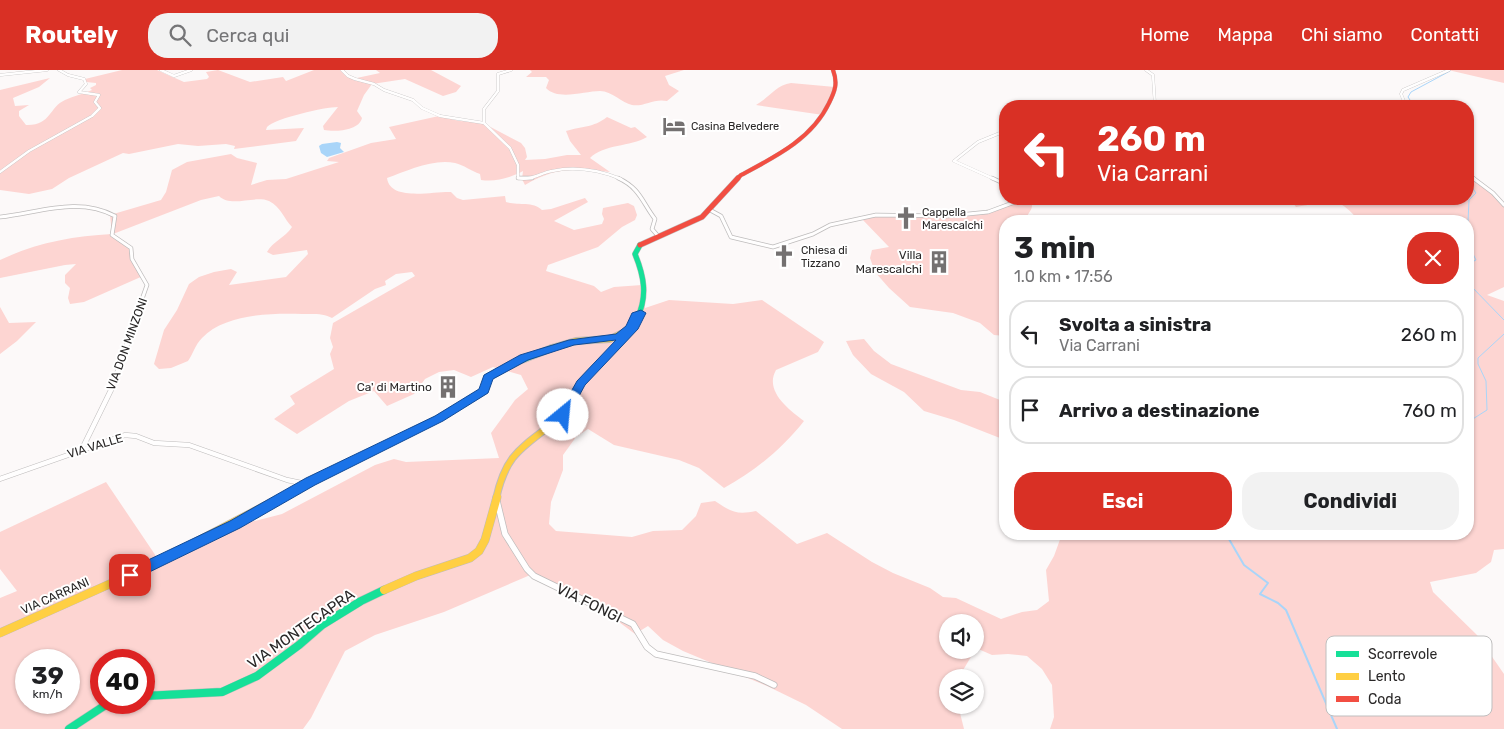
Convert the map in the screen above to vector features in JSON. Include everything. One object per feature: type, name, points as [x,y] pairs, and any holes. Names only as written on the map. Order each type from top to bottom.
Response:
[{"type":"street","points":[[0,74],[47,70]]},
{"type":"street","points":[[0,172],[29,151],[92,116],[100,108],[95,102],[99,95],[79,92],[86,84],[86,80],[58,70]]},
{"type":"street","points":[[162,70],[174,76],[191,70]]},
{"type":"street","points":[[342,70],[348,76],[355,79],[374,84],[413,100],[422,108],[440,116],[484,123],[510,148],[518,165],[518,178],[524,180],[550,171],[563,169],[602,172],[616,176],[637,191],[644,200],[649,213],[655,219],[652,229],[658,236]]},
{"type":"street","points":[[484,123],[484,109],[498,90],[498,74],[511,70]]},
{"type":"street","points":[[641,313],[644,278],[635,254],[640,244],[690,223],[710,210],[741,174],[778,155],[812,130],[827,108],[835,90],[837,80],[833,70]]},
{"type":"street","points":[[1146,70],[1153,75],[1155,100]]},
{"type":"street","points":[[1402,100],[1401,94],[1403,90],[1448,70]]},
{"type":"street","points":[[999,132],[970,146],[954,161],[999,181]]},
{"type":"street","points":[[1474,178],[1493,192],[1504,205]]},
{"type":"street","points":[[710,210],[721,216],[731,237],[773,247],[801,239],[830,225],[876,215],[948,216],[988,212],[1007,205]]},
{"type":"street","name":"VIA DON MINZONI","points":[[0,217],[40,209],[91,207],[107,211],[115,216],[112,235],[132,248],[132,259],[147,285],[112,388],[82,449]]},
{"type":"street","name":"VIA MONTECAPRA","points":[[155,695],[222,692],[257,676],[299,645],[322,625],[361,601],[411,577],[470,558],[484,543],[502,473],[508,461],[563,415],[581,383],[631,331],[641,313]]},
{"type":"street","name":"VIA CARRANI","points":[[0,633],[157,563],[235,525],[306,484],[452,411],[484,391],[488,377],[524,358],[572,342],[618,337],[630,328],[636,315],[641,313]]},
{"type":"street","name":"VIA VALLE","points":[[0,479],[125,435],[136,436],[154,443],[189,446],[287,480],[306,484]]},
{"type":"street","name":"VIA FONGI","points":[[496,499],[505,534],[518,557],[534,576],[633,624],[647,647],[656,654],[755,676],[774,685]]},
{"type":"street","points":[[69,729],[92,714]]},
{"type":"shaded area","points":[[122,70],[157,70],[184,82],[207,79],[209,77],[206,72],[218,70],[250,82],[283,77],[286,81],[314,70],[340,70],[352,79],[380,73],[376,70],[431,70],[461,86],[456,92],[443,96],[405,79],[372,84],[364,95],[357,111],[362,118],[360,122],[346,130],[324,130],[323,126],[338,107],[323,109],[280,120],[267,127],[266,130],[304,128],[296,141],[234,149],[235,146],[226,144],[198,146],[178,144],[129,154],[123,153],[69,178],[52,189],[29,194],[0,190],[0,90],[50,78],[39,87],[13,98],[15,106],[29,105],[19,111],[19,116],[26,125],[34,124],[45,119],[60,103],[92,90],[90,88],[96,85],[96,83],[86,82],[85,79]]},
{"type":"shaded area","points":[[530,70],[684,70],[665,76],[669,85],[679,91],[667,101],[662,100],[632,105],[613,95],[600,91],[564,95],[551,92],[546,88],[549,80],[546,77],[526,77],[532,72]]},
{"type":"shaded area","points":[[1448,70],[1504,70],[1504,83]]},
{"type":"shaded area","points":[[791,83],[835,87],[823,115],[756,105],[781,86]]},
{"type":"shaded area","points":[[439,116],[459,121],[481,122],[521,143],[525,148],[527,157],[525,160],[545,159],[567,155],[581,155],[570,141],[566,131],[592,125],[607,117],[631,128],[635,127],[647,137],[633,143],[602,150],[590,158],[610,172],[566,170],[547,175],[525,185],[522,179],[523,171],[503,179],[481,180],[480,174],[458,164],[438,162],[420,166],[387,178],[390,185],[404,193],[451,192],[457,198],[463,200],[505,196],[506,202],[534,206],[542,210],[585,198],[588,202],[554,221],[574,230],[602,224],[604,219],[602,214],[603,208],[628,203],[634,206],[637,215],[635,220],[622,227],[598,247],[548,265],[546,271],[594,286],[601,292],[614,287],[642,285],[645,308],[669,300],[733,304],[762,300],[824,342],[818,352],[776,370],[773,378],[776,392],[785,406],[804,421],[787,441],[768,458],[724,488],[699,468],[679,460],[614,445],[588,429],[576,437],[563,455],[563,470],[551,502],[549,524],[556,531],[632,537],[653,531],[682,530],[696,516],[701,503],[715,501],[734,512],[756,511],[797,544],[827,533],[893,573],[930,588],[943,597],[956,598],[1001,619],[1022,612],[1037,610],[1049,601],[1046,570],[1060,540],[1474,540],[1474,215],[1354,215],[1342,205],[1474,205],[1474,178],[1504,203],[1504,287],[1487,295],[1504,301],[1504,549],[1494,550],[1491,562],[1476,573],[1430,582],[1433,592],[1478,636],[1326,636],[1326,716],[1492,716],[1492,657],[1504,674],[1504,729],[1050,729],[1054,717],[1052,685],[1042,669],[1027,656],[992,655],[984,652],[984,614],[939,614],[939,659],[970,659],[964,669],[939,669],[939,714],[960,714],[964,729],[842,729],[806,705],[767,686],[683,651],[663,640],[648,626],[635,634],[603,610],[535,573],[444,612],[375,635],[345,651],[311,718],[303,729],[0,729],[0,598],[17,591],[0,569],[0,532],[106,482],[160,562],[227,528],[282,514],[375,465],[394,459],[406,462],[499,458],[491,433],[515,400],[528,389],[521,375],[493,367],[471,377],[454,370],[439,372],[425,379],[414,394],[387,406],[374,391],[349,401],[297,434],[274,419],[295,404],[290,396],[334,369],[330,354],[333,347],[330,338],[333,323],[415,276],[412,272],[396,274],[385,281],[386,285],[375,289],[332,318],[318,314],[277,314],[236,320],[223,324],[202,338],[188,361],[171,368],[159,369],[154,364],[164,330],[177,310],[189,284],[199,277],[231,269],[237,272],[229,285],[286,277],[308,254],[307,250],[273,255],[267,252],[292,227],[279,210],[269,201],[257,199],[230,201],[219,196],[201,200],[113,234],[115,239],[128,245],[134,263],[143,276],[84,302],[70,304],[68,298],[70,288],[65,283],[65,275],[76,264],[0,278],[0,260],[14,254],[55,241],[112,234],[110,215],[161,200],[166,192],[172,170],[187,162],[231,154],[237,158],[257,163],[251,185],[267,180],[286,179],[339,162],[327,161],[329,158],[371,143],[396,139],[389,127]]},
{"type":"shaded area","points":[[1007,205],[1032,205],[1028,215],[999,215],[999,335],[994,335],[980,323],[953,313],[910,307],[875,272],[870,258],[872,250],[889,247],[861,218],[897,215],[979,215]]},
{"type":"shaded area","points":[[0,307],[9,323],[36,322],[17,341],[0,354]]},
{"type":"shaded area","points":[[864,339],[874,351],[891,364],[961,390],[980,392],[999,400],[999,438],[954,420],[924,411],[904,392],[871,374],[853,355],[846,341]]},
{"type":"water","points":[[337,142],[341,143],[340,148],[344,152],[327,157],[321,153],[319,146]]},
{"type":"waterway","points":[[1410,100],[1408,97],[1411,92],[1450,71]]},
{"type":"waterway","points":[[1474,190],[1476,193],[1474,195]]},
{"type":"waterway","points":[[1468,215],[1469,205]]},
{"type":"waterway","points":[[1474,256],[1476,260],[1474,261]]},
{"type":"waterway","points":[[1474,289],[1504,320]]},
{"type":"waterway","points":[[1474,418],[1487,410],[1486,381],[1478,364],[1478,358],[1504,334]]},
{"type":"waterway","points":[[1229,540],[1244,565],[1268,583],[1260,594],[1278,603],[1286,610],[1326,703]]},
{"type":"waterway","points":[[1331,716],[1337,729]]},
{"type":"traffic: fast","points":[[556,421],[564,413],[581,383],[634,326],[644,297],[644,279],[635,254],[640,245]]},
{"type":"traffic: fast","points":[[295,490],[439,418],[484,391],[488,377],[519,361],[552,348]]},
{"type":"traffic: fast","points":[[155,695],[222,692],[257,676],[299,645],[322,625],[361,601],[384,590]]},
{"type":"traffic: fast","points":[[69,729],[92,714]]},
{"type":"traffic: slow","points":[[552,348],[576,341],[610,339],[627,331]]},
{"type":"traffic: slow","points":[[384,590],[403,581],[466,560],[479,551],[490,528],[502,475],[507,464],[522,448],[556,421]]},
{"type":"traffic: slow","points":[[0,633],[187,548],[295,490]]},
{"type":"traffic: jam","points":[[640,245],[702,217],[741,175],[778,155],[812,130],[827,108],[835,91],[837,80],[833,70]]},
{"type":"place","name":"Casina Belvedere","points":[[674,126]]},
{"type":"place","name":"Cappella Marescalchi","points":[[906,218]]},
{"type":"place","name":"Chiesa di Tizzano","points":[[784,256]]},
{"type":"place","name":"Villa Marescalchi","points":[[939,262]]},
{"type":"place","name":"Ca' di Martino","points":[[448,387]]},
{"type":"route","points":[[130,575],[235,525],[310,482],[452,411],[484,391],[488,377],[524,358],[572,342],[618,337],[630,328],[636,315],[641,313],[634,327],[581,383],[563,415]]}]
